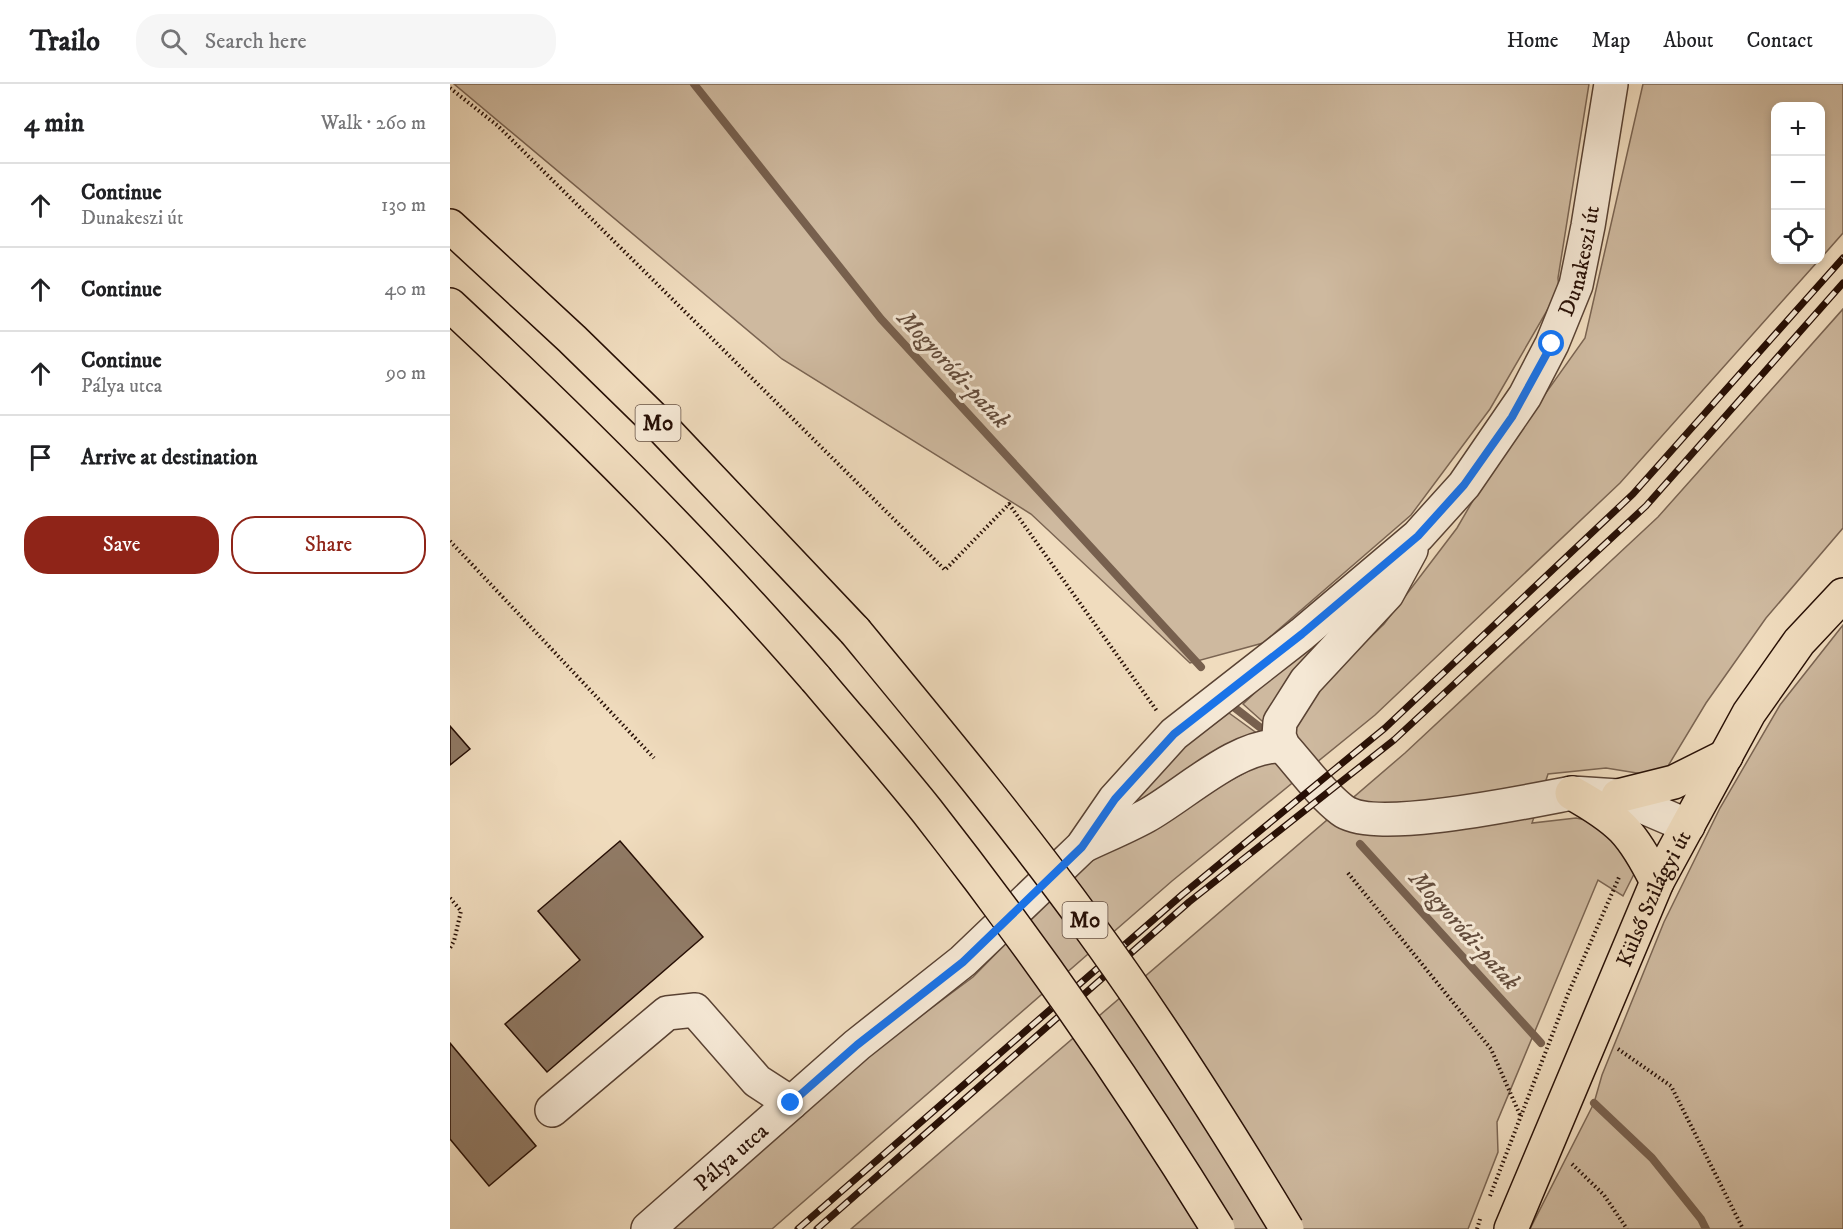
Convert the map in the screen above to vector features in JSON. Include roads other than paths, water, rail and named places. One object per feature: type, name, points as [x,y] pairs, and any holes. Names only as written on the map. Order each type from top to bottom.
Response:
[{"type":"main road","name":"M0","points":[[450,226],[572,339],[659,424],[855,631],[979,782],[1089,926],[1165,1036],[1287,1229]]},
{"type":"main road","name":"M0","points":[[450,305],[632,478],[767,622],[926,809],[1040,960],[1106,1054],[1218,1229]]},
{"type":"main road","name":"Külső Szilágyi út","points":[[1511,1229],[1657,882],[1749,713],[1799,642],[1843,595]]},
{"type":"main road","points":[[1618,796],[1674,782],[1726,756]]},
{"type":"main road","points":[[1572,793],[1619,822],[1640,849],[1657,882]]},
{"type":"street","name":"Dunakeszi út","points":[[1082,847],[1115,799],[1184,725],[1302,634],[1418,536],[1464,485],[1512,417],[1552,344],[1576,285],[1611,84]]},
{"type":"street","points":[[1418,536],[1387,594],[1306,681],[1280,722],[1279,736],[1283,746],[1343,811],[1375,820],[1439,815],[1572,793],[1618,796],[1688,826]]},
{"type":"street","points":[[1082,847],[1145,816],[1238,758],[1259,748],[1283,746]]},
{"type":"street","name":"Pálya utca","points":[[648,1229],[857,1045],[963,962],[1082,847]]},
{"type":"street","points":[[552,1110],[667,1013],[695,1010],[757,1081],[791,1103]]},
{"type":"waterway","name":"Mogyoródi-patak","points":[[694,84],[881,319],[1201,667]]},
{"type":"waterway","name":"Mogyoródi-patak","points":[[1235,708],[1266,732]]},
{"type":"waterway","name":"Mogyoródi-patak","points":[[1360,844],[1541,1043]]},
{"type":"waterway","name":"Mogyoródi-patak","points":[[1594,1103],[1652,1158],[1701,1219],[1706,1229]]},
{"type":"railway","points":[[798,1229],[1183,894],[1385,728],[1633,494],[1843,258]]},
{"type":"railway","points":[[817,1229],[1189,902],[1394,740],[1646,506],[1843,283]]}]
